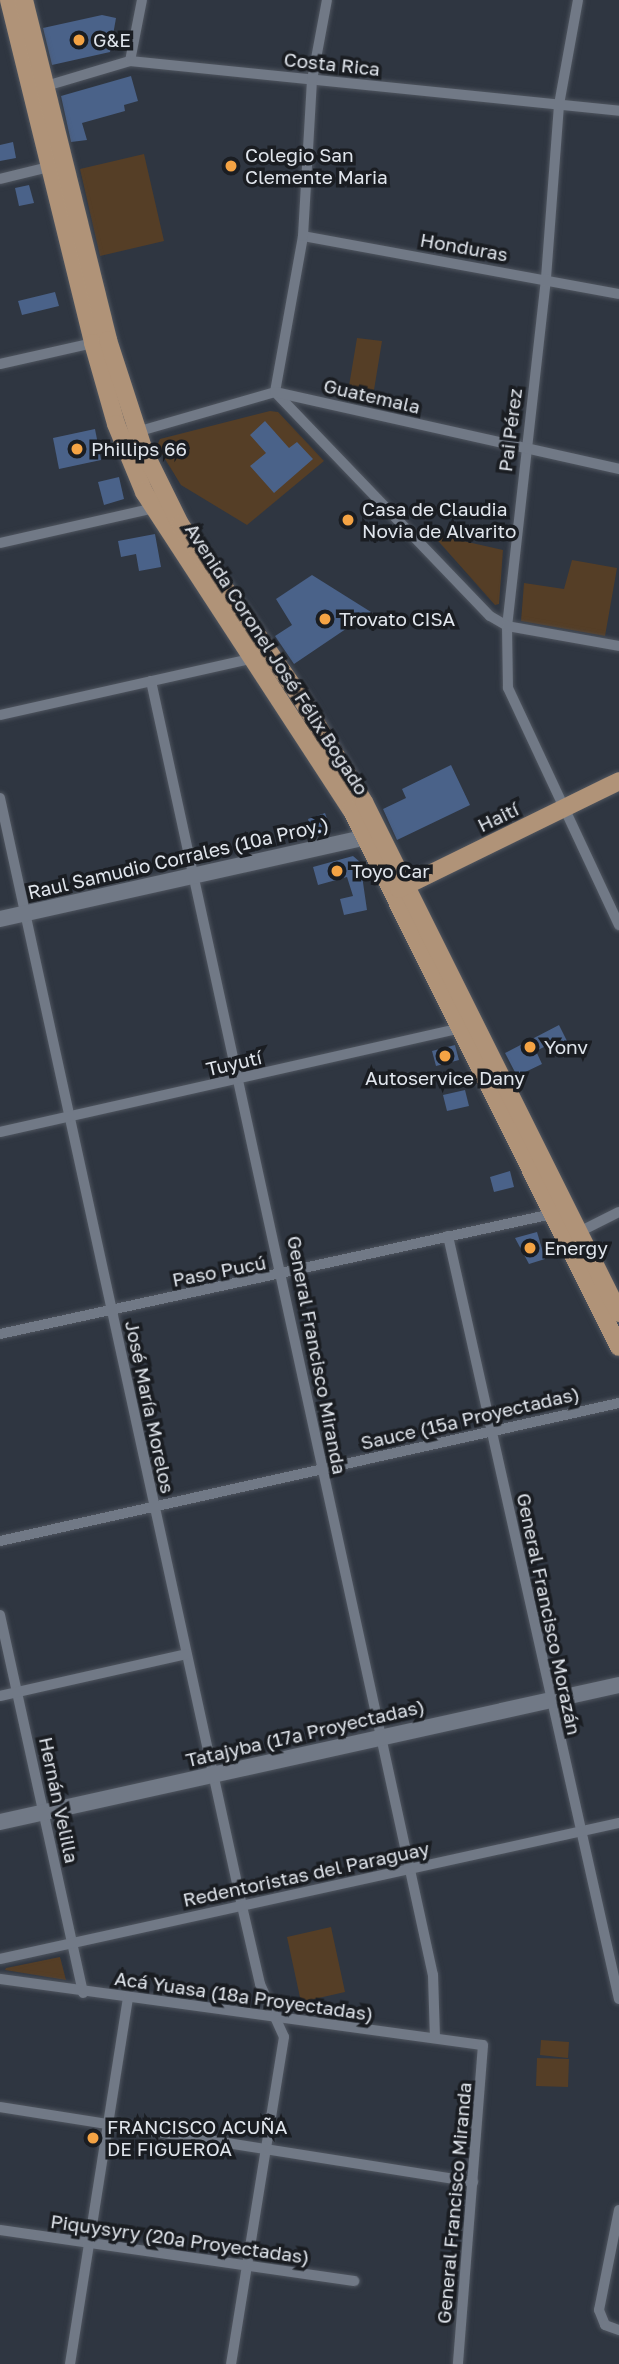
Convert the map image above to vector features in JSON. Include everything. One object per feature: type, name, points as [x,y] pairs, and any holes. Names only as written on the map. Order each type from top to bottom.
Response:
[{"type":"main road","name":"Avenida Coronel José Félix Bogado","points":[[24,0],[128,434]]},
{"type":"main road","name":"Avenida Coronel José Félix Bogado","points":[[5,7],[93,343],[160,507],[366,837],[401,888]]},
{"type":"main road","points":[[5,7],[30,28]]},
{"type":"main road","name":"Avenida Coronel José Félix Bogado","points":[[160,507],[301,698],[401,888],[560,1212],[619,1313]]},
{"type":"main road","name":"Haití","points":[[401,888],[619,781]]},
{"type":"main road","name":"Avenida Coronel José Félix Bogado","points":[[572,1235],[619,1347]]},
{"type":"street","points":[[130,61],[142,0]]},
{"type":"street","points":[[327,0],[312,80],[303,236],[275,392],[478,604],[507,626],[619,646]]},
{"type":"street","name":"Pai Pérez","points":[[578,0],[559,105],[546,279],[524,448],[507,626],[510,701],[619,925]]},
{"type":"street","name":"Costa Rica","points":[[46,86],[130,61],[619,111]]},
{"type":"street","points":[[0,178],[49,167]]},
{"type":"street","name":"Honduras","points":[[303,236],[619,294]]},
{"type":"street","points":[[0,363],[93,343]]},
{"type":"street","name":"Guatemala","points":[[128,434],[275,392],[619,469]]},
{"type":"street","points":[[0,542],[160,507]]},
{"type":"street","points":[[0,715],[255,657]]},
{"type":"street","name":"General Francisco Miranda","points":[[151,681],[242,1079],[322,1469],[411,1868],[433,1975],[435,2038]]},
{"type":"street","name":"José María Morelos","points":[[0,798],[212,1775],[260,1984],[276,2021],[284,2049],[231,2364]]},
{"type":"street","name":"Raul Samudio Corrales (10ª Proy.)","points":[[0,919],[366,837]]},
{"type":"street","name":"Tuyutí","points":[[0,1132],[69,1119],[467,1027]]},
{"type":"street","name":"Paso Pucú","points":[[0,1334],[283,1276],[560,1212]]},
{"type":"street","points":[[572,1235],[619,1212]]},
{"type":"street","name":"General Francisco Morazán","points":[[448,1236],[579,1832],[619,1999]]},
{"type":"street","name":"Sauce (15ª Proyectadas)","points":[[0,1541],[619,1403]]},
{"type":"street","name":"Hernán Velilla","points":[[0,1615],[83,1993]]},
{"type":"street","points":[[0,1696],[186,1654]]},
{"type":"street","name":"Tatajyba (17ª Proyectadas)","points":[[0,1822],[619,1685]]},
{"type":"street","name":"Redentoristas del Paraguay","points":[[0,1959],[619,1823]]},
{"type":"street","name":"Acá Yuasa (18ª Proyectadas)","points":[[0,1979],[276,2021],[483,2045]]},
{"type":"street","points":[[70,2364],[128,1998]]},
{"type":"street","name":"General Francisco Miranda","points":[[458,2364],[483,2045]]},
{"type":"street","points":[[0,2107],[473,2182]]},
{"type":"street","points":[[619,2210],[599,2310],[605,2325],[619,2330]]},
{"type":"street","name":"Piquysyry (20ª Proyectadas)","points":[[0,2230],[247,2268],[354,2281]]},
{"type":"shaded area","points":[[144,154],[164,241],[100,256],[80,169]]},
{"type":"shaded area","points":[[357,338],[382,341],[374,390],[349,386]]},
{"type":"shaded area","points":[[270,411],[278,412],[324,461],[247,525],[181,485],[157,446],[160,439]]},
{"type":"shaded area","points":[[432,534],[503,550],[499,604],[495,605]]},
{"type":"shaded area","points":[[572,560],[617,568],[605,636],[521,621],[524,583],[564,589]]},
{"type":"shaded area","points":[[331,1927],[345,1992],[301,2002],[287,1937]]},
{"type":"shaded area","points":[[60,1957],[66,1980],[5,1970],[6,1968]]},
{"type":"shaded area","points":[[541,2040],[569,2042],[568,2058],[540,2055]]},
{"type":"shaded area","points":[[537,2058],[569,2059],[568,2087],[536,2086]]},
{"type":"building","name":"G&E","points":[[102,15],[116,18],[110,52],[52,65],[43,28]]},
{"type":"building","points":[[131,76],[138,101],[124,105],[125,111],[82,123],[87,140],[71,142],[61,96]]},
{"type":"building","points":[[13,142],[16,158],[0,161],[0,145]]},
{"type":"building","points":[[29,185],[34,203],[19,206],[15,188]]},
{"type":"building","points":[[55,292],[59,306],[22,315],[18,301]]},
{"type":"building","points":[[265,421],[289,448],[297,442],[313,459],[274,493],[250,466],[266,453],[250,435]]},
{"type":"building","name":"Phillips 66","points":[[95,429],[101,460],[59,469],[53,438]]},
{"type":"building","points":[[119,477],[124,499],[104,505],[98,482]]},
{"type":"building","points":[[155,534],[161,567],[139,571],[136,554],[121,557],[118,541]]},
{"type":"building","name":"Trovato CISA","points":[[312,575],[371,612],[294,664],[275,636],[292,625],[276,599]]},
{"type":"building","points":[[451,765],[470,805],[397,840],[383,809],[406,798],[402,789]]},
{"type":"building","points":[[325,813],[331,830],[313,836],[308,819]]},
{"type":"building","points":[[353,856],[360,862],[367,910],[344,915],[340,899],[353,896],[347,877],[318,885],[313,867]]},
{"type":"building","name":"Yonv","points":[[559,1025],[572,1051],[559,1057],[552,1043],[536,1051],[542,1064],[517,1076],[505,1053]]},
{"type":"building","name":"Autoservice Dany","points":[[455,1045],[459,1060],[436,1066],[432,1051]]},
{"type":"building","points":[[465,1090],[469,1106],[447,1111],[443,1095]]},
{"type":"building","points":[[510,1171],[514,1187],[494,1192],[490,1177]]},
{"type":"building","name":"Energy","points":[[537,1232],[545,1259],[529,1264],[515,1238]]},
{"type":"place","name":"G&E","points":[[79,40]]},
{"type":"place","name":"Colegio San Clemente Maria","points":[[231,166]]},
{"type":"place","name":"Phillips 66","points":[[77,449]]},
{"type":"place","name":"Casa de Claudia Novia de Alvarito","points":[[348,520]]},
{"type":"place","name":"Trovato CISA","points":[[325,619]]},
{"type":"place","name":"Toyo Car","points":[[337,871]]},
{"type":"place","name":"Yonv","points":[[530,1047]]},
{"type":"place","name":"Autoservice Dany","points":[[445,1056]]},
{"type":"place","name":"Energy","points":[[530,1248]]},
{"type":"place","name":"FRANCISCO ACUÑA DE FIGUEROA","points":[[93,2138]]}]
